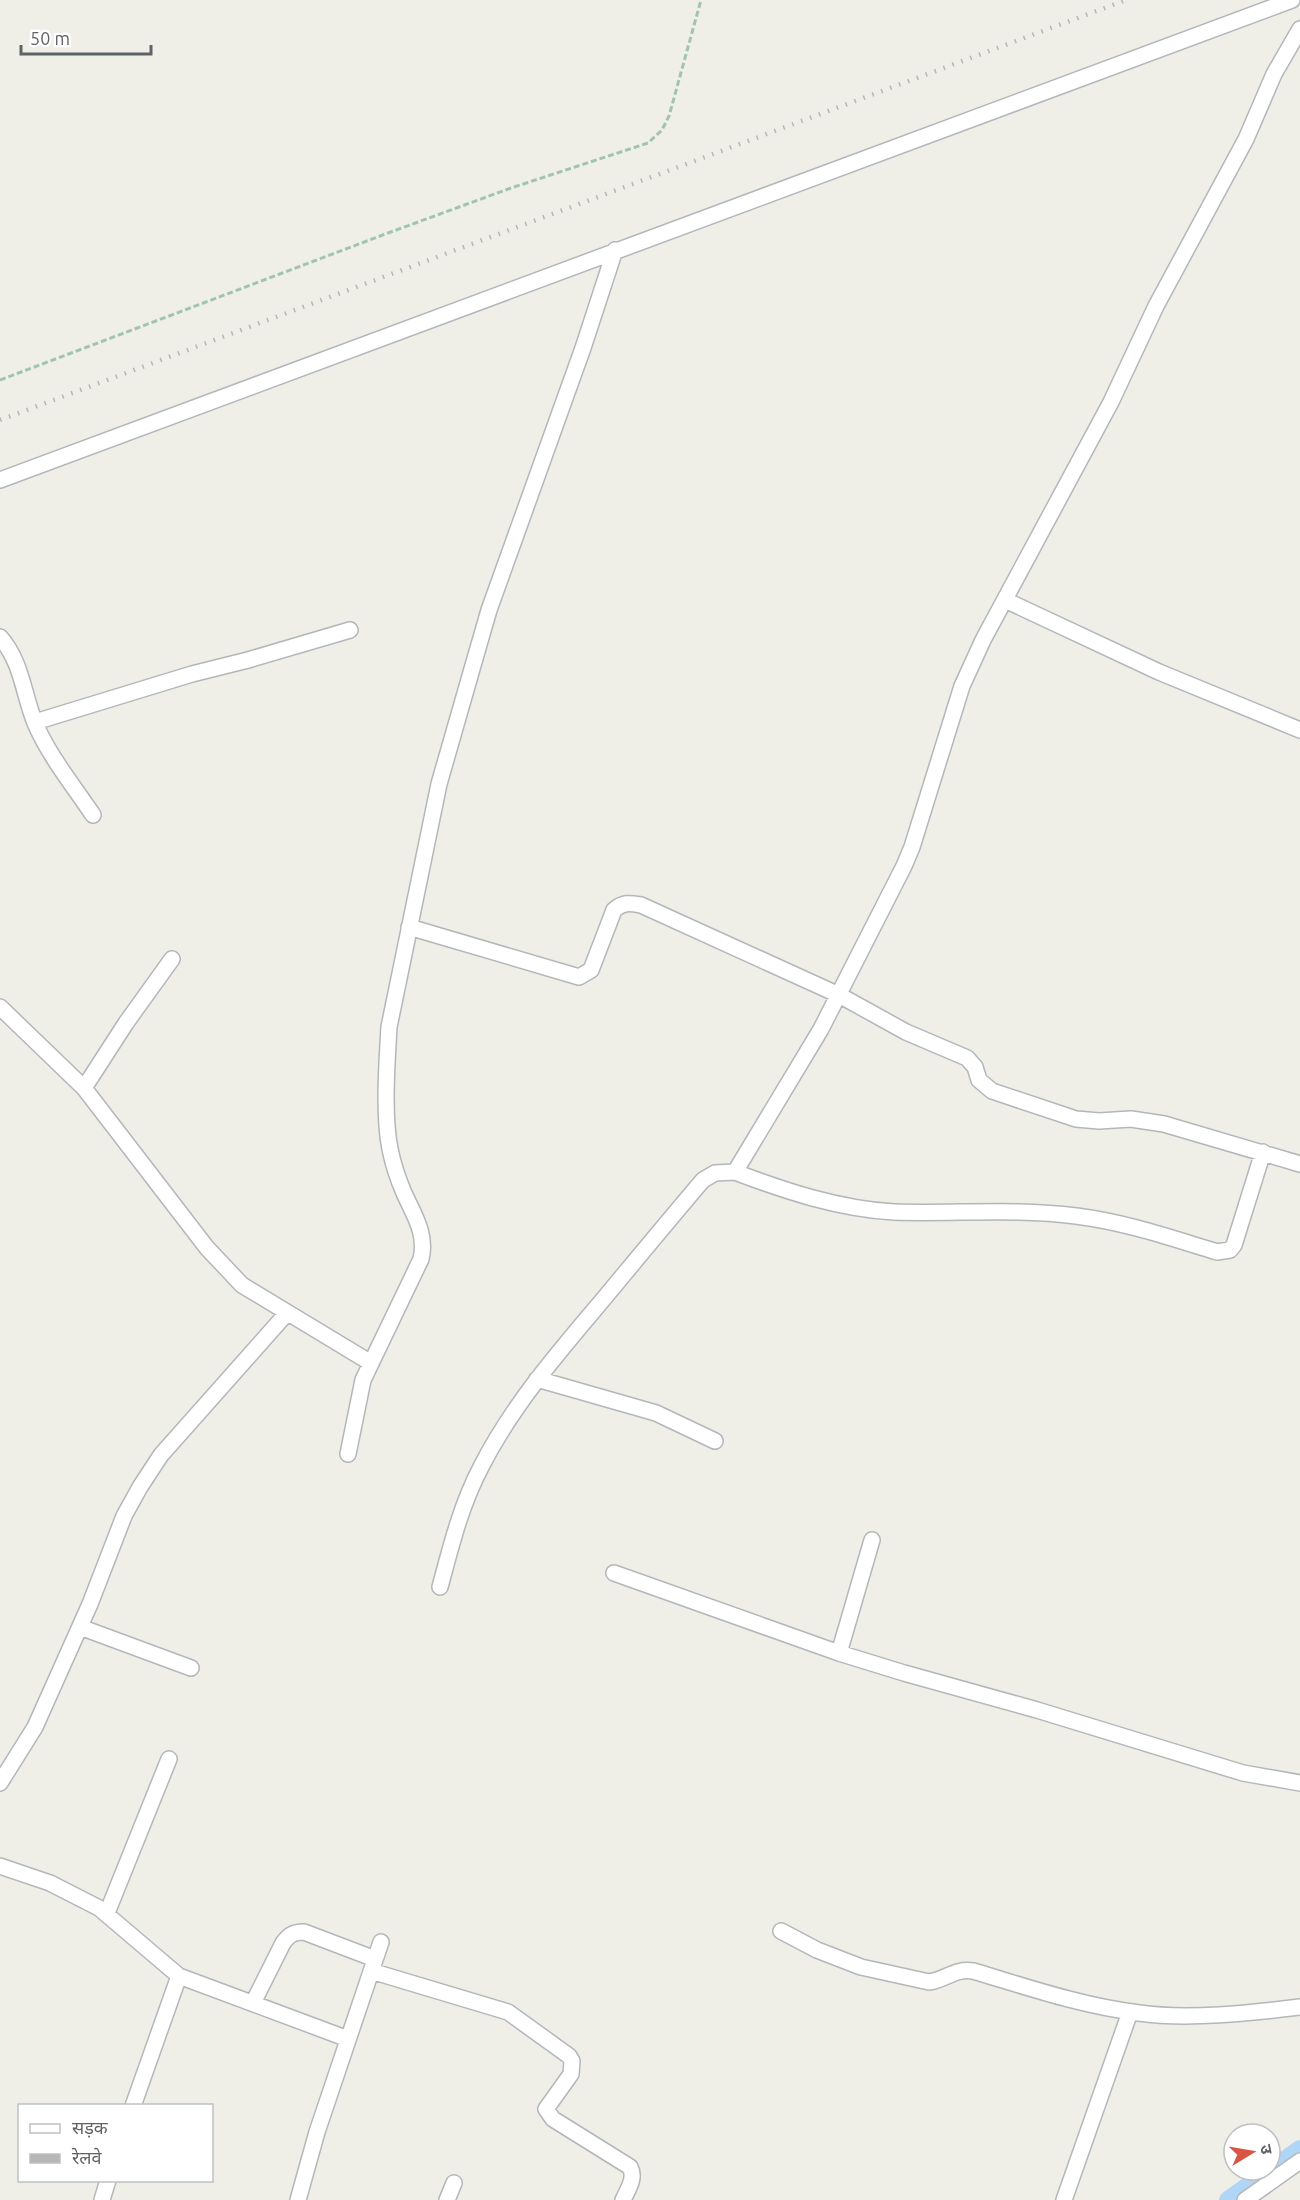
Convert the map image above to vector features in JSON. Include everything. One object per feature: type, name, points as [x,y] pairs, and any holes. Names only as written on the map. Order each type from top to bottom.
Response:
[{"type":"street","points":[[0,480],[1292,0]]},
{"type":"street","points":[[735,1172],[821,1029],[904,866],[962,686],[983,640],[1111,402],[1156,306],[1246,139],[1274,74],[1300,29]]},
{"type":"street","points":[[348,1454],[359,1395],[371,1363],[423,1251],[422,1232],[394,1166],[388,1124],[387,1060],[389,1027],[439,784],[489,610],[584,348],[615,250]]},
{"type":"street","points":[[1005,600],[1159,672],[1300,730]]},
{"type":"street","points":[[35,722],[192,674],[350,630]]},
{"type":"street","points":[[0,637],[16,661],[35,722],[45,742],[93,815]]},
{"type":"street","points":[[409,927],[579,977],[591,970],[614,910],[621,904],[641,905],[839,995],[906,1032],[967,1058],[975,1067],[980,1080],[992,1090],[1076,1119],[1144,1120],[1300,1164]]},
{"type":"street","points":[[84,1088],[172,958]]},
{"type":"street","points":[[0,1007],[84,1088],[207,1248],[242,1285],[371,1363]]},
{"type":"street","points":[[440,1587],[462,1510],[481,1467],[501,1432],[537,1379],[703,1180],[715,1173],[735,1172],[802,1196],[892,1212],[1036,1212],[1076,1216],[1143,1229],[1217,1252],[1230,1250],[1234,1245],[1263,1152]]},
{"type":"street","points":[[0,1783],[35,1727],[80,1627],[124,1516],[140,1487],[161,1455],[288,1313]]},
{"type":"street","points":[[537,1379],[657,1413],[715,1441]]},
{"type":"street","points":[[839,1653],[872,1540]]},
{"type":"street","points":[[614,1573],[839,1653],[1243,1773],[1300,1783]]},
{"type":"street","points":[[80,1627],[191,1668]]},
{"type":"street","points":[[106,1913],[169,1759]]},
{"type":"street","points":[[0,1866],[50,1883],[106,1913],[179,1976],[348,2039]]},
{"type":"street","points":[[781,1931],[832,1956],[881,1972],[929,1982],[960,1970],[973,1971],[1077,2001],[1130,2012],[1248,2013],[1300,2007]]},
{"type":"street","points":[[253,2003],[283,1943],[289,1935],[304,1932],[373,1965],[508,2012],[573,2061],[571,2074],[546,2109],[552,2119],[630,2167],[632,2181],[623,2200]]},
{"type":"street","points":[[298,2200],[317,2132],[381,1942]]},
{"type":"street","points":[[134,2104],[179,1976]]},
{"type":"street","points":[[1064,2200],[1130,2012]]},
{"type":"street","points":[[1245,2200],[1300,2161]]},
{"type":"street","points":[[102,2200],[108,2182]]},
{"type":"street","points":[[447,2200],[454,2183]]},
{"type":"path","points":[[0,380],[511,188],[648,143],[662,130],[669,116],[701,0]]},
{"type":"waterway","points":[[1228,2200],[1300,2149]]},
{"type":"railway","points":[[0,420],[1126,0]]}]
